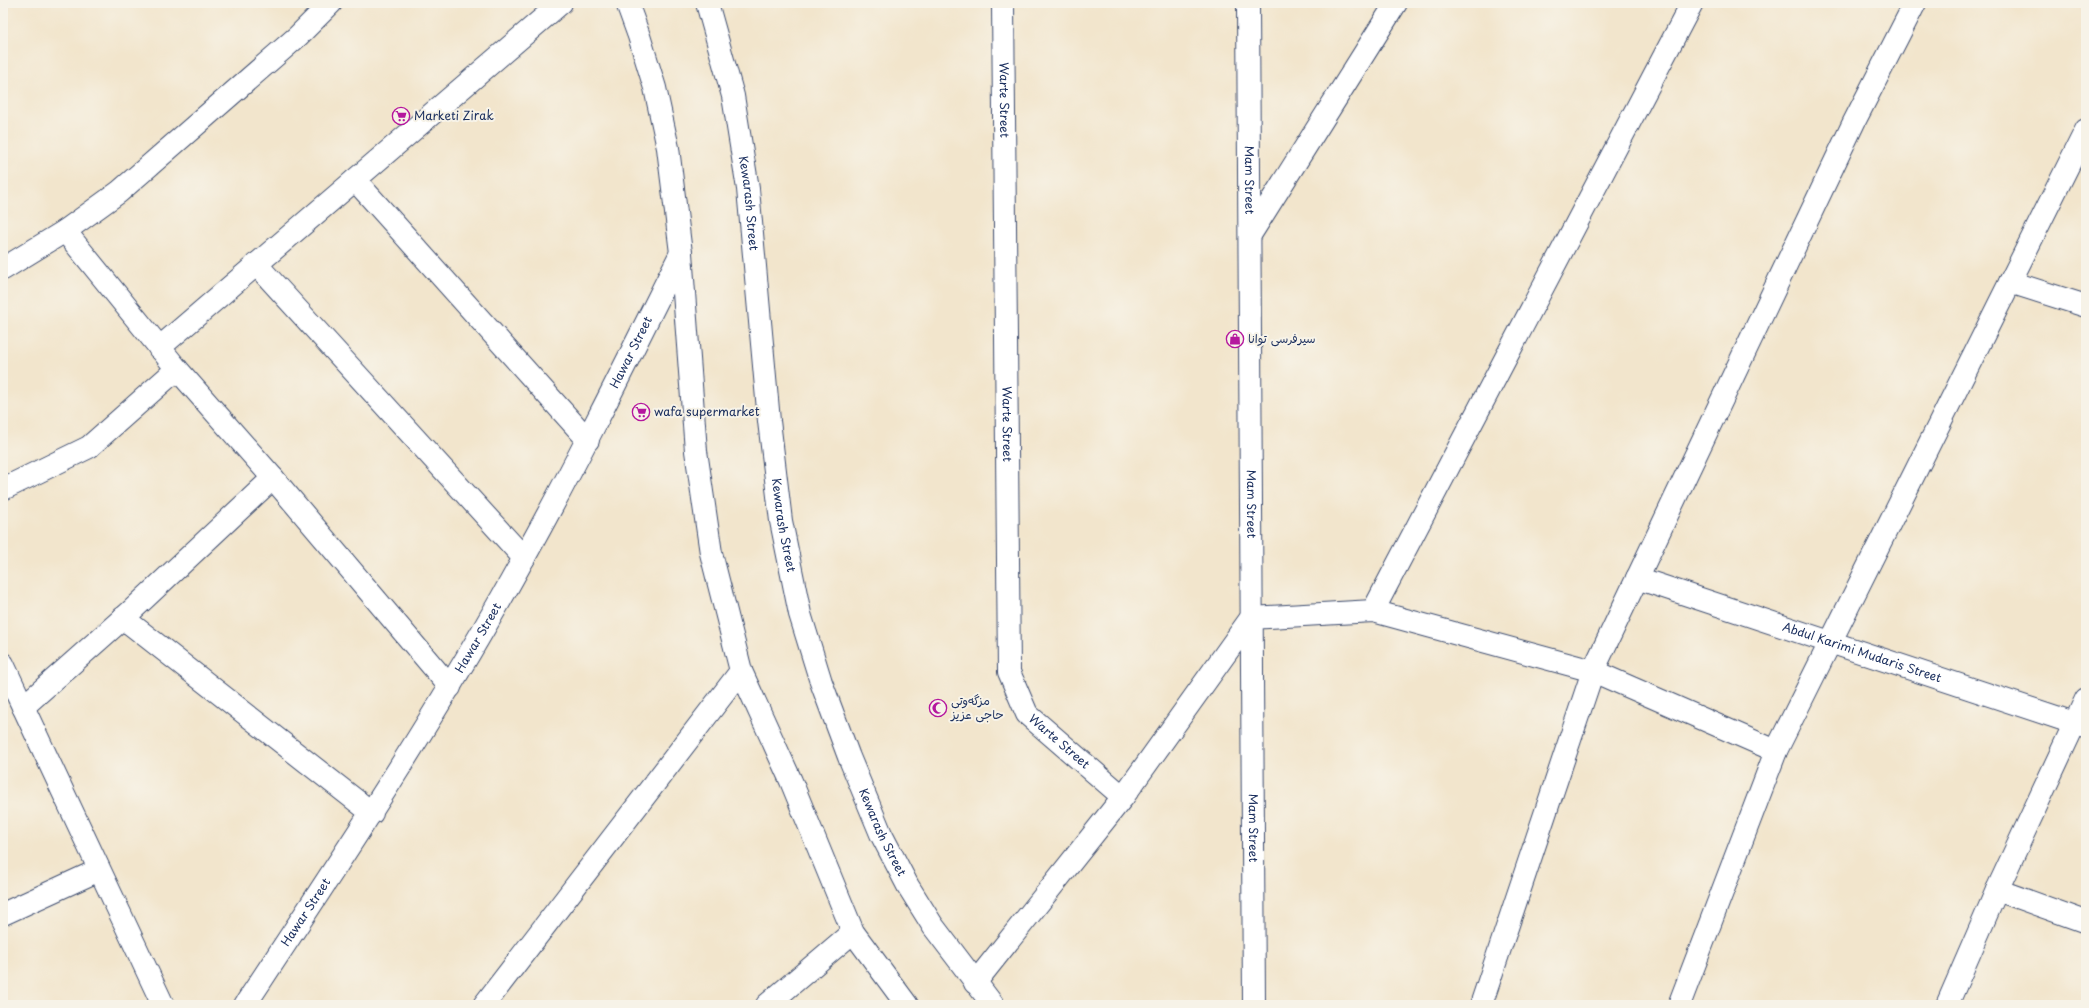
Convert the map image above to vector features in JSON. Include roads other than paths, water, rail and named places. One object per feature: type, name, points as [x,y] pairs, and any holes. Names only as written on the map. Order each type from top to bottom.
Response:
[{"type":"street","points":[[3,269],[66,231],[119,192],[292,41],[331,3]]},
{"type":"street","points":[[159,348],[561,3]]},
{"type":"street","points":[[627,3],[655,88],[668,148],[681,253],[697,459],[711,553],[741,671],[791,781],[853,932],[907,1005]]},
{"type":"street","name":"Kewarash Street","points":[[708,3],[732,96],[748,189],[769,421],[782,521],[800,614],[821,682],[849,757],[881,834],[908,886],[928,919],[993,1005]]},
{"type":"street","name":"Warte Street","points":[[1002,3],[1009,672],[1028,714],[1123,797]]},
{"type":"street","name":"Mam Street","points":[[1248,3],[1254,1005]]},
{"type":"street","points":[[1250,235],[1396,3]]},
{"type":"street","points":[[1373,611],[1692,3]]},
{"type":"street","points":[[1481,1005],[1593,671],[1854,122],[1915,3]]},
{"type":"street","points":[[1679,1005],[1776,751],[2086,130]]},
{"type":"street","points":[[355,180],[588,440]]},
{"type":"street","points":[[66,231],[159,348],[273,478],[450,687]]},
{"type":"street","name":"Hawar Street","points":[[245,1005],[372,813],[450,687],[524,558],[588,440],[681,253]]},
{"type":"street","points":[[256,264],[524,558]]},
{"type":"street","points":[[2010,282],[2086,306]]},
{"type":"street","points":[[3,489],[89,446],[177,369]]},
{"type":"street","points":[[23,707],[123,618],[273,478]]},
{"type":"street","name":"Abdul Karimi Mudaris Street","points":[[1637,578],[2080,725]]},
{"type":"street","points":[[975,982],[1123,797],[1251,618],[1373,611],[1593,671],[1776,751]]},
{"type":"street","points":[[123,618],[372,813]]},
{"type":"street","points":[[3,664],[163,1005]]},
{"type":"street","points":[[484,1005],[741,671]]},
{"type":"street","points":[[1947,1005],[1998,890],[2080,725],[2086,699]]},
{"type":"street","points":[[3,914],[99,870]]},
{"type":"street","points":[[1998,890],[2086,922]]},
{"type":"street","points":[[767,1005],[853,932]]},
{"type":"place","name":"Marketi Zirak","points":[[401,116]]},
{"type":"place","name":"سيرفرسى توانا","points":[[1235,339]]},
{"type":"place","name":"wafa supermarket","points":[[641,412]]},
{"type":"place","name":"مزگەوتی حاجی عزیز","points":[[938,708]]}]
